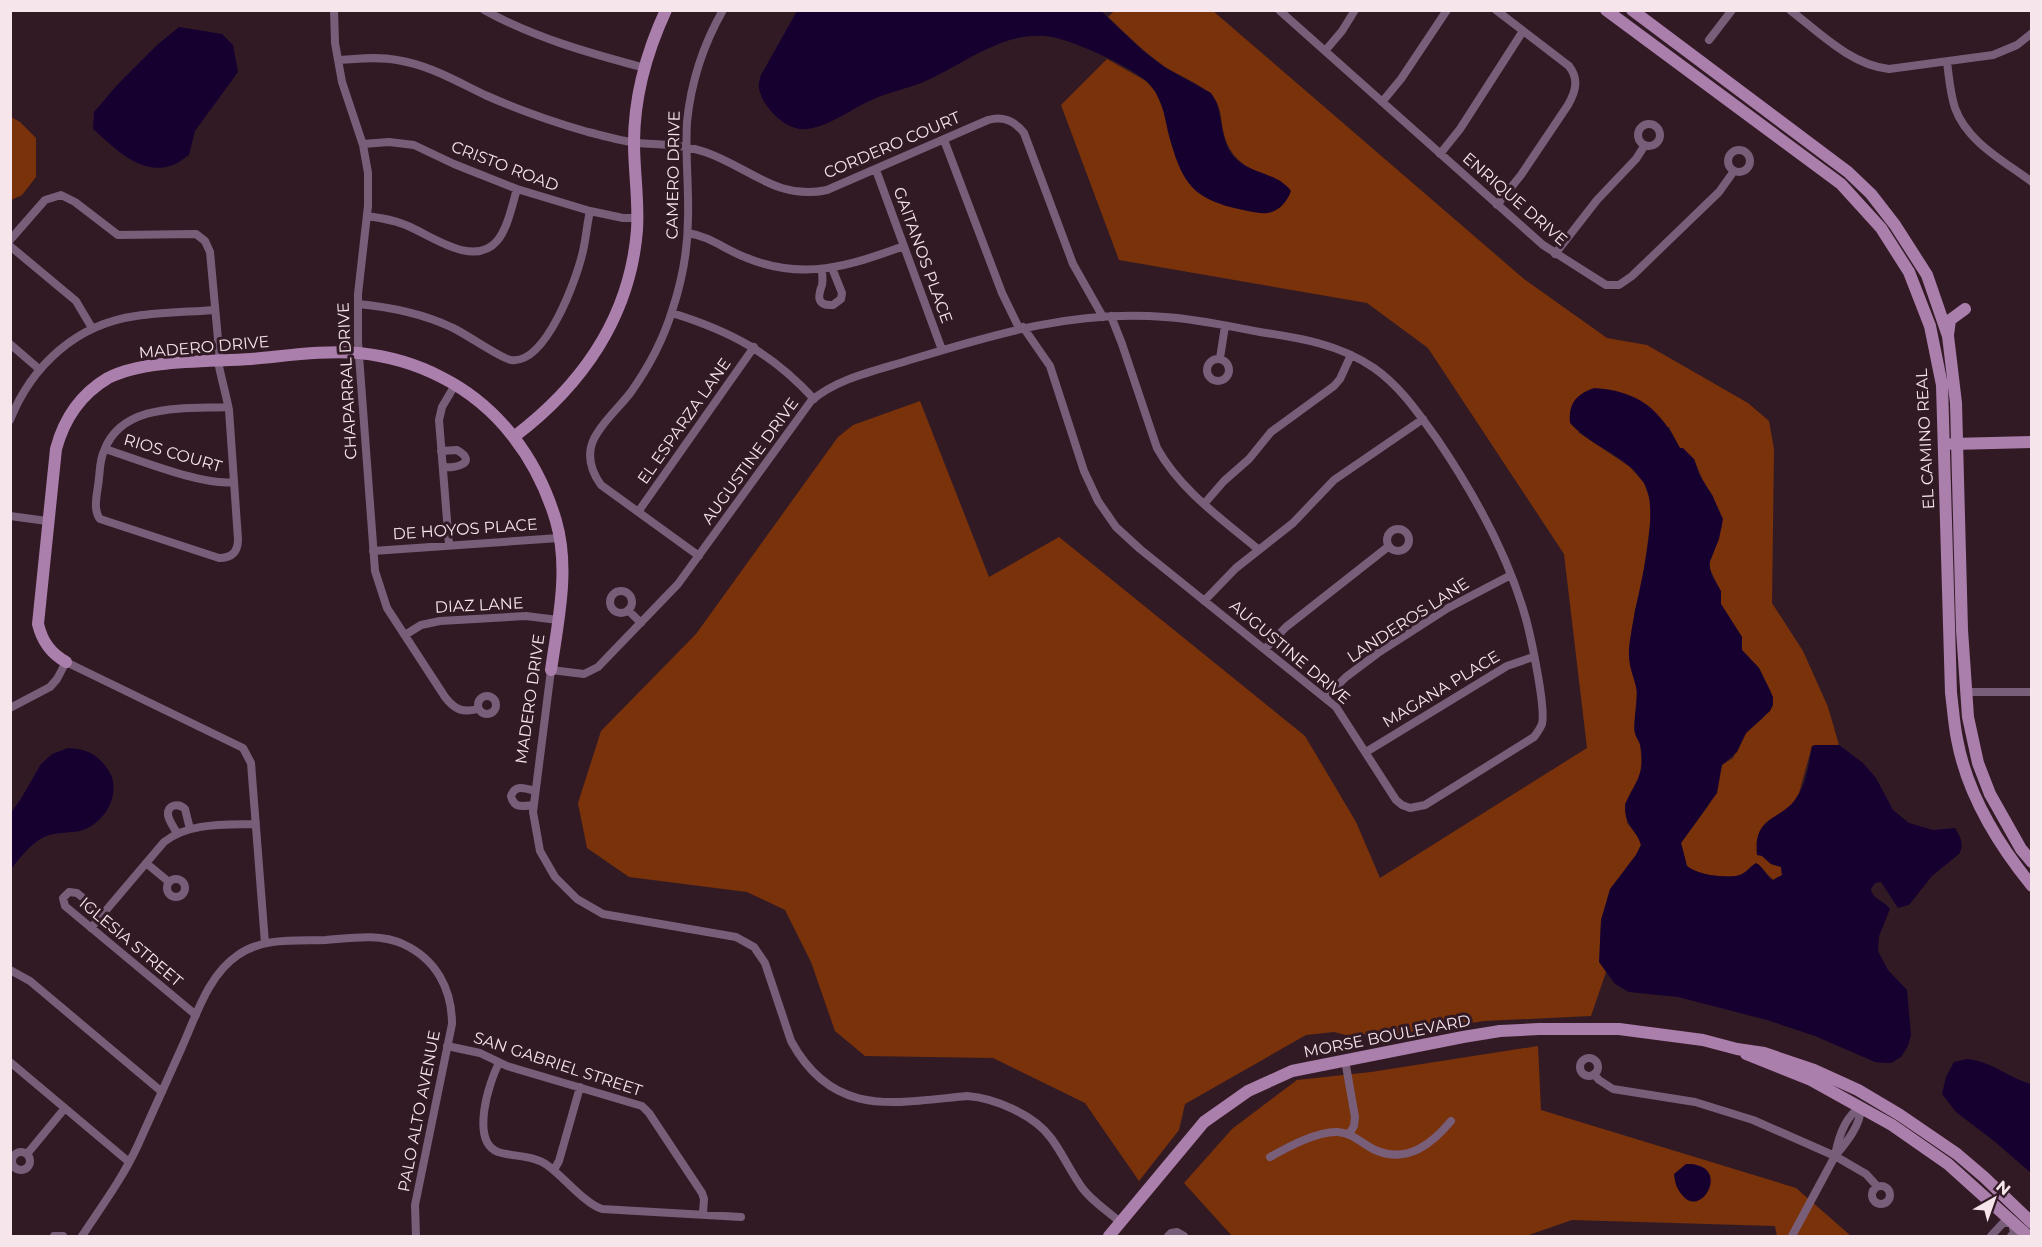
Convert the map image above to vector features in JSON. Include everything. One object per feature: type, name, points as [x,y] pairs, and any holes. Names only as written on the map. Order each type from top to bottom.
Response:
[{"type":"street","name":"CHAPARRAL DRIVE","points":[[334,10],[338,60],[347,100],[363,144],[368,173],[367,216],[359,272],[358,304],[359,353],[375,571],[382,598],[452,705],[463,711],[478,709]]},
{"type":"street","points":[[484,10],[547,39],[589,54],[645,68]]},
{"type":"street","points":[[514,436],[533,422],[570,387],[602,342],[617,313],[633,258],[638,218],[634,142],[645,68],[666,10]]},
{"type":"street","name":"CAMERO DRIVE","points":[[699,556],[608,490],[597,479],[591,463],[591,447],[596,435],[622,404],[641,376],[672,313],[684,265],[688,233],[687,122],[695,78],[708,39],[723,10]]},
{"type":"street","name":"ENRIQUE DRIVE","points":[[1279,10],[1554,254],[1606,285],[1619,285],[1632,276],[1712,199],[1727,183],[1734,171]]},
{"type":"street","points":[[1324,51],[1355,10]]},
{"type":"street","points":[[1382,102],[1401,79],[1447,10]]},
{"type":"street","points":[[1496,10],[1569,66],[1575,76],[1576,89],[1568,105],[1521,175],[1497,205]]},
{"type":"street","name":"EL CAMINO REAL","points":[[1606,10],[1830,176],[1855,198],[1881,228],[1903,261],[1920,296],[1932,333],[1942,385],[1951,693],[1957,740],[1980,807],[1998,841],[2031,886]]},
{"type":"street","name":"EL CAMINO REAL","points":[[1632,10],[1840,164],[1871,194],[1895,225],[1927,275],[1947,336],[1956,403],[1968,717],[1978,763],[1986,784],[2001,815],[2031,862]]},
{"type":"street","points":[[1709,40],[1732,10]]},
{"type":"street","points":[[1790,10],[1846,53],[1872,66],[1899,69],[2002,52],[2017,45],[2031,33]]},
{"type":"street","points":[[1440,154],[1460,129],[1523,31]]},
{"type":"street","name":"CORDERO COURT","points":[[338,60],[395,59],[427,67],[518,109],[588,132],[634,142],[686,147],[717,156],[770,185],[794,193],[814,193],[827,190],[996,117],[1009,120],[1020,127],[1024,133],[1073,264],[1107,316],[1122,344],[1157,448],[1173,473],[1204,504],[1259,550]]},
{"type":"street","points":[[1947,62],[1953,101],[1965,127],[1980,143],[2031,182]]},
{"type":"street","name":"AUGUSTINE DRIVE","points":[[551,670],[584,674],[594,671],[678,584],[814,399],[826,390],[855,377],[1021,327],[1107,316],[1163,317],[1320,342],[1351,355],[1388,378],[1414,406],[1476,502],[1494,535],[1511,575],[1528,629],[1533,657],[1542,718],[1538,732],[1530,740],[1425,805],[1410,808],[1402,805],[1396,800],[1342,713],[1127,538],[1106,515],[1084,471],[1050,366],[1021,327],[1002,293],[944,140]]},
{"type":"street","name":"CRISTO ROAD","points":[[363,144],[389,142],[414,145],[517,189],[590,211],[623,218],[638,218]]},
{"type":"street","points":[[1554,254],[1597,200],[1636,159],[1646,145]]},
{"type":"street","points":[[1830,176],[1840,164]]},
{"type":"street","name":"GAITANOS PLACE","points":[[876,170],[942,350]]},
{"type":"street","points":[[367,216],[397,222],[462,250],[480,251],[489,248],[499,237],[517,189]]},
{"type":"street","points":[[10,240],[45,200],[61,195],[75,202],[118,235],[134,237],[196,234],[205,241],[210,252],[219,361],[228,406],[238,547],[232,555],[219,558],[100,519],[96,511],[101,463],[105,449],[124,423],[144,414],[228,406]]},
{"type":"street","points":[[358,304],[405,311],[432,318],[512,361],[529,356],[537,348],[567,300],[583,251],[590,211]]},
{"type":"street","points":[[688,233],[703,235],[745,258],[775,267],[806,270],[832,268],[866,260],[904,246]]},
{"type":"street","points":[[10,246],[76,301],[92,328]]},
{"type":"street","points":[[822,269],[819,299],[823,303],[833,305],[841,298],[842,293],[832,268]]},
{"type":"street","points":[[1938,305],[1948,311],[1965,309],[1950,320],[1947,336]]},
{"type":"street","points":[[10,420],[39,369],[68,343],[92,328],[136,315],[215,310]]},
{"type":"street","points":[[672,313],[712,326],[754,347],[782,367],[814,399]]},
{"type":"street","points":[[1220,358],[1225,326]]},
{"type":"street","points":[[10,344],[39,369]]},
{"type":"street","name":"EL ESPARZA LANE","points":[[638,512],[754,347]]},
{"type":"street","name":"MADERO DRIVE","points":[[265,943],[251,763],[243,748],[66,662],[47,647],[40,635],[38,624],[56,449],[60,432],[83,397],[110,378],[126,371],[144,367],[219,361],[324,353],[359,353],[410,364],[443,377],[476,399],[514,436],[543,484],[557,524],[562,580],[533,805],[534,825],[540,850],[555,877],[582,903],[603,914],[735,937],[754,947],[765,963],[791,1041],[806,1065],[828,1085],[855,1098],[880,1103],[967,1096],[998,1102],[1042,1128],[1085,1191],[1121,1223]]},
{"type":"street","points":[[1204,504],[1224,480],[1249,459],[1271,432],[1334,386],[1340,379],[1351,355]]},
{"type":"street","points":[[449,545],[439,413],[455,385]]},
{"type":"street","points":[[1204,601],[1224,579],[1293,523],[1344,471],[1423,419]]},
{"type":"street","points":[[1943,445],[2031,442]]},
{"type":"street","name":"RIOS COURT","points":[[105,449],[203,480],[234,482]]},
{"type":"street","points":[[441,451],[461,451],[465,459],[457,468],[443,467]]},
{"type":"street","points":[[10,516],[47,521]]},
{"type":"street","name":"DE HOYOS PLACE","points":[[373,551],[559,538]]},
{"type":"street","points":[[1265,649],[1286,627],[1389,546]]},
{"type":"street","name":"LANDEROS LANE","points":[[1326,698],[1346,677],[1378,653],[1448,608],[1511,575]]},
{"type":"street","points":[[628,610],[641,623]]},
{"type":"street","name":"DIAZ LANE","points":[[405,635],[427,623],[526,616],[558,620]]},
{"type":"street","name":"MAGANA PLACE","points":[[1366,752],[1507,666],[1533,657]]},
{"type":"street","points":[[10,708],[50,687],[66,662]]},
{"type":"street","points":[[1951,693],[2031,692]]},
{"type":"street","name":"MADERO DRIVE","points":[[533,805],[518,806],[514,804],[511,796],[515,789],[519,788],[535,790]]},
{"type":"street","points":[[177,833],[168,815],[168,811],[174,805],[185,808],[190,829]]},
{"type":"street","points":[[91,928],[164,842],[177,833],[190,829],[256,824]]},
{"type":"street","points":[[146,863],[169,882]]},
{"type":"street","name":"IGLESIA STREET","points":[[103,914],[77,893],[65,894],[63,902],[65,906],[196,1015]]},
{"type":"street","name":"PALO ALTO AVENUE","points":[[82,1236],[129,1162],[196,1015],[211,985],[228,962],[240,953],[265,943],[376,938],[387,939],[414,949],[434,968],[448,991],[452,1024],[415,1205],[416,1236]]},
{"type":"street","points":[[10,970],[30,981],[162,1092]]},
{"type":"street","name":"MORSE BOULEVARD","points":[[1109,1236],[1204,1122],[1233,1100],[1266,1081],[1292,1071],[1500,1031],[1578,1027],[1658,1033],[1703,1040],[1737,1050],[1761,1062],[1865,1101],[1892,1125],[1948,1164],[2017,1218],[2031,1223]]},
{"type":"street","name":"SAN GABRIEL STREET","points":[[447,1046],[480,1053],[500,1063],[631,1101],[646,1109],[702,1193],[703,1213]]},
{"type":"street","points":[[1345,1060],[1355,1117],[1350,1134]]},
{"type":"street","points":[[10,1062],[129,1162]]},
{"type":"street","points":[[500,1063],[493,1075],[483,1124],[487,1143],[497,1151],[543,1162],[602,1209],[703,1213],[741,1217]]},
{"type":"street","points":[[1594,1074],[1613,1089],[1695,1102],[1727,1111],[1785,1133],[1866,1174],[1877,1186]]},
{"type":"street","points":[[554,1170],[559,1161],[580,1087]]},
{"type":"street","points":[[1792,1236],[1834,1156],[1844,1145],[1862,1116],[1865,1101]]},
{"type":"street","points":[[27,1154],[64,1108]]},
{"type":"street","points":[[1270,1157],[1288,1147],[1332,1132],[1350,1134],[1376,1151],[1386,1154],[1409,1153],[1430,1144],[1451,1122]]},
{"type":"street","points":[[1991,1236],[2003,1223],[2017,1218]]},
{"type":"street","points":[[2011,1236],[2014,1233],[2017,1218]]},
{"type":"street","name":"MORSE BOULEVARD","points":[[2017,1218],[2028,1236]]},
{"type":"street","points":[[1168,1236],[1174,1232],[1184,1236]]},
{"type":"street","points":[[54,1236],[63,1236]]},
{"type":"shaded area","points":[[1115,10],[1213,11],[1524,279],[1607,338],[1647,345],[1748,403],[1769,421],[1774,449],[1772,603],[1803,651],[1828,707],[1839,745],[1812,746],[1799,793],[1762,856],[1771,864],[1781,867],[1782,875],[1773,880],[1758,864],[1753,865],[1742,874],[1730,877],[1706,874],[1687,866],[1681,843],[1708,806],[1722,765],[1733,758],[1746,733],[1763,718],[1771,692],[1759,668],[1742,650],[1742,637],[1721,604],[1719,588],[1710,569],[1710,560],[1722,526],[1713,496],[1703,481],[1694,459],[1680,449],[1669,427],[1578,432],[1630,467],[1644,483],[1651,503],[1642,584],[1635,609],[1629,657],[1637,688],[1634,731],[1640,742],[1642,766],[1640,777],[1625,804],[1627,823],[1639,838],[1641,845],[1626,868],[1601,920],[1600,962],[1606,972],[1591,1016],[1484,1021],[1403,1033],[1346,1035],[1334,1032],[1306,1035],[1185,1104],[1179,1130],[1139,1181],[1085,1103],[993,1058],[865,1056],[835,1031],[811,962],[785,910],[747,892],[629,877],[587,848],[578,803],[601,731],[696,634],[838,437],[853,425],[920,401],[989,577],[1059,537],[1305,736],[1356,822],[1380,878],[1587,748],[1564,554],[1428,348],[1367,303],[1119,260],[1061,105],[1107,59],[1146,81],[1155,91],[1167,118],[1170,139],[1183,174],[1192,187],[1211,200],[1264,213],[1281,181],[1259,173],[1235,156],[1225,138],[1219,108],[1214,98],[1197,84],[1164,66],[1135,42],[1108,17]]},
{"type":"shaded area","points":[[797,11],[1101,11],[1142,50],[1164,67],[1211,93],[1218,109],[1226,143],[1235,158],[1279,180],[1291,191],[1279,208],[1265,213],[1225,205],[1199,194],[1178,165],[1162,108],[1152,87],[1138,75],[1101,55],[1074,43],[1052,37],[1017,38],[1001,43],[921,83],[880,97],[825,124],[807,129],[791,127],[770,110],[761,95],[759,85],[761,75]]},
{"type":"shaded area","points":[[179,27],[222,34],[233,45],[238,72],[195,131],[189,155],[173,165],[161,168],[150,167],[129,159],[93,129],[94,112],[157,45]]},
{"type":"shaded area","points":[[11,117],[20,122],[36,138],[36,177],[22,195],[11,200]]},
{"type":"shaded area","points":[[1594,388],[1624,393],[1646,404],[1664,423],[1680,448],[1683,448],[1694,459],[1699,474],[1723,519],[1719,539],[1709,564],[1712,576],[1721,591],[1721,604],[1742,637],[1742,650],[1759,668],[1773,697],[1770,711],[1746,733],[1737,752],[1722,765],[1717,793],[1681,843],[1687,866],[1705,874],[1728,877],[1742,874],[1756,863],[1773,880],[1782,875],[1781,867],[1757,855],[1759,833],[1768,821],[1788,807],[1799,794],[1807,774],[1812,746],[1815,745],[1839,745],[1863,763],[1876,778],[1893,810],[1909,823],[1933,830],[1955,828],[1960,837],[1962,847],[1959,854],[1932,876],[1909,905],[1898,908],[1881,882],[1875,883],[1871,889],[1874,895],[1890,909],[1879,936],[1878,951],[1888,970],[1907,990],[1911,1035],[1908,1046],[1901,1057],[1891,1063],[1875,1062],[1815,1036],[1767,1020],[1678,997],[1629,992],[1615,984],[1599,962],[1601,920],[1610,889],[1641,845],[1627,819],[1625,809],[1640,773],[1642,759],[1640,745],[1635,734],[1637,692],[1630,665],[1629,649],[1646,556],[1650,514],[1649,496],[1637,473],[1619,458],[1588,439],[1570,423],[1570,410],[1574,401],[1582,393]]},
{"type":"shaded area","points":[[68,748],[90,753],[107,768],[114,786],[110,805],[98,821],[89,827],[80,831],[53,834],[34,843],[11,869],[11,813],[41,764],[52,754]]},
{"type":"shaded area","points":[[1538,1046],[1541,1110],[1796,1188],[1851,1236],[1777,1236],[1775,1226],[1572,1220],[1526,1236],[1232,1236],[1184,1183],[1232,1129],[1297,1080],[1371,1072]]},
{"type":"shaded area","points":[[1967,1059],[1992,1066],[2031,1084],[2031,1173],[1956,1112],[1942,1094],[1946,1077],[1954,1062]]},
{"type":"shaded area","points":[[1686,1164],[1700,1166],[1708,1172],[1711,1180],[1705,1196],[1698,1201],[1691,1201],[1683,1196],[1676,1184],[1674,1174]]}]
